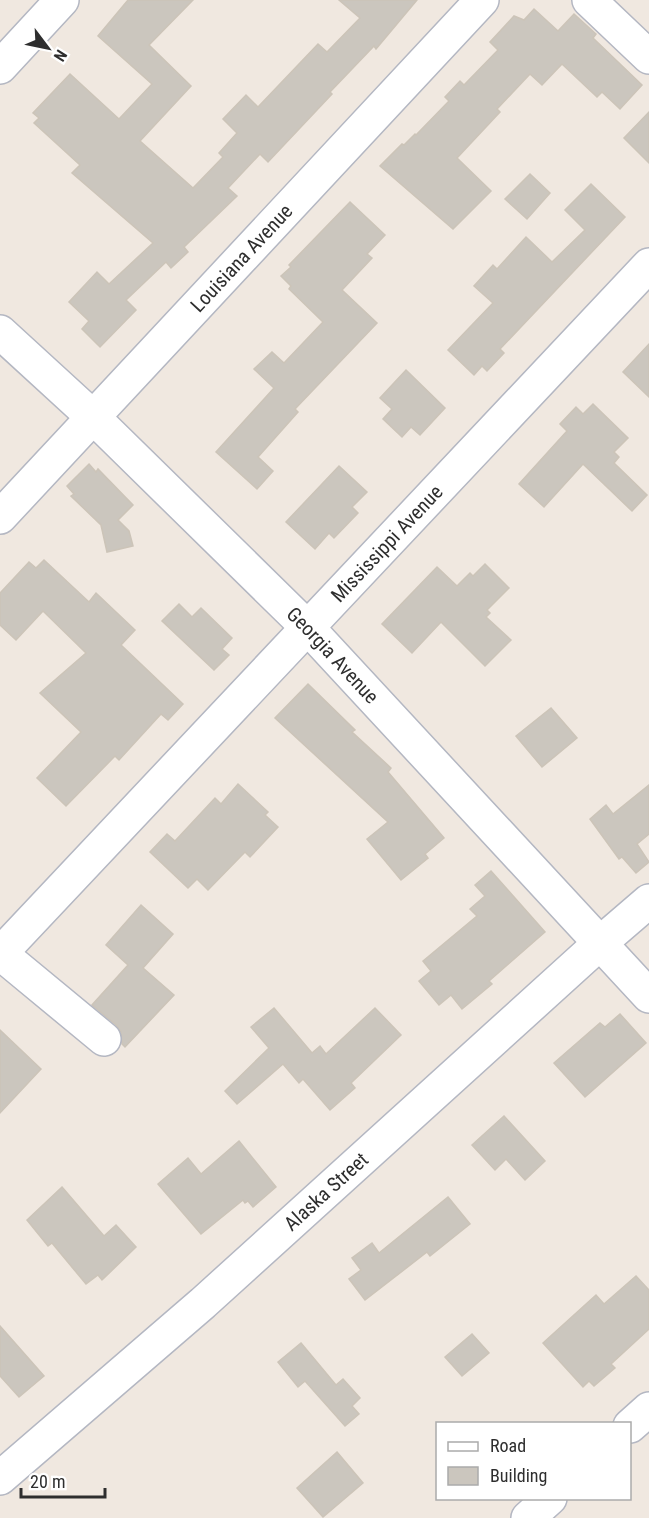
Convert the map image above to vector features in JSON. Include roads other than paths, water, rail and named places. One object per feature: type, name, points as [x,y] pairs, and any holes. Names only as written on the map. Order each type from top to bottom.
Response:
[{"type":"street","points":[[0,67],[62,0]]},
{"type":"street","name":"Louisiana Avenue","points":[[0,517],[94,419],[482,0]]},
{"type":"street","points":[[589,0],[649,57]]},
{"type":"street","name":"Mississippi Avenue","points":[[0,953],[649,265]]},
{"type":"street","name":"Georgia Avenue","points":[[0,332],[94,419],[308,628],[649,996]]},
{"type":"street","name":"Alaska Street","points":[[0,1478],[203,1304],[649,901]]},
{"type":"street","points":[[0,953],[104,1039]]},
{"type":"street","points":[[631,1425],[649,1409]]},
{"type":"street","points":[[528,1518],[548,1500]]}]
